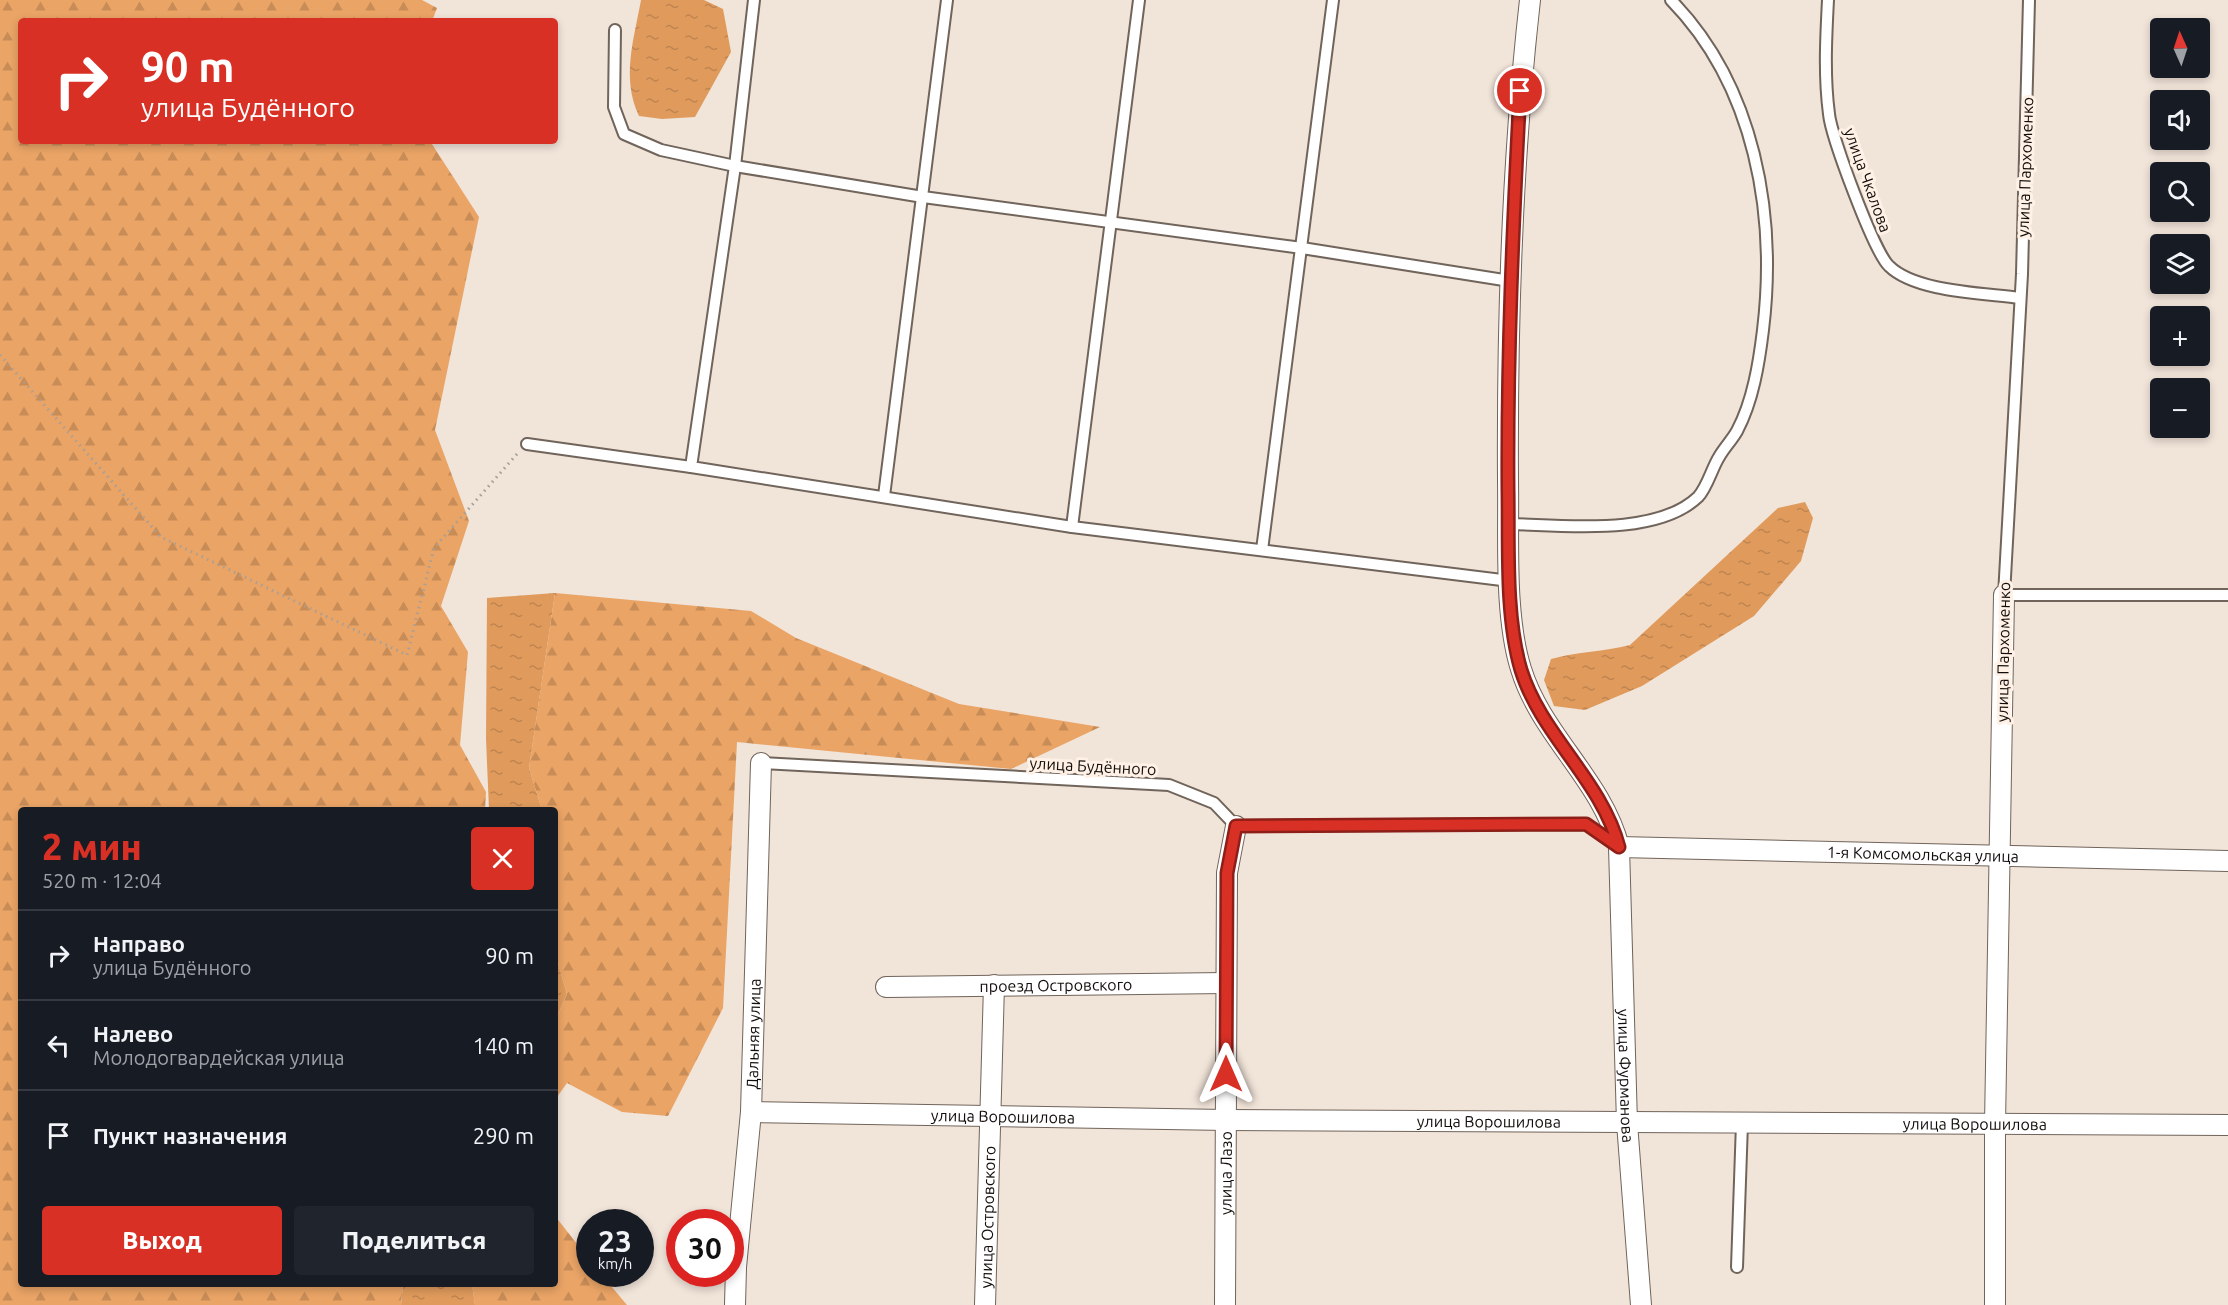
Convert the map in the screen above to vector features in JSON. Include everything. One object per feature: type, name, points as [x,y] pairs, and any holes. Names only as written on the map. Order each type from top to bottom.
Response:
[{"type":"street","name":"улица Фурманова","points":[[1530,0],[1520,91],[1510,281],[1510,581],[1520,668],[1535,707],[1606,813],[1619,847],[1627,1123],[1641,1305]]},
{"type":"street","name":"улица Пархоменко","points":[[1995,1305],[1995,1125],[2004,595]]},
{"type":"street","name":"Дальняя улица","points":[[735,1305],[736,1267],[751,1112],[761,763]]},
{"type":"street","name":"улица Лазо","points":[[1226,1305],[1227,873],[1236,826]]},
{"type":"street","name":"1-я Комсомольская улица","points":[[1619,847],[1999,858],[2228,861]]},
{"type":"street","name":"проезд Островского","points":[[886,987],[1226,983]]},
{"type":"street","name":"улица Островского","points":[[985,1305],[988,1117],[994,985]]},
{"type":"street","name":"улица Ворошилова","points":[[751,1112],[1226,1120],[2228,1125]]},
{"type":"lane","points":[[691,467],[735,166],[754,0]]},
{"type":"lane","points":[[884,496],[947,0]]},
{"type":"lane","points":[[1072,527],[1139,0]]},
{"type":"lane","points":[[1262,550],[1333,0]]},
{"type":"lane","points":[[1509,524],[1620,526],[1653,520],[1686,505],[1699,496],[1717,459],[1737,430],[1754,382],[1764,318],[1768,247],[1758,170],[1750,134],[1733,90],[1703,39],[1671,0]]},
{"type":"lane","name":"улица Чкалова","points":[[1828,0],[1826,51],[1829,117],[1870,234],[1889,266],[1920,284],[2020,298]]},
{"type":"lane","name":"улица Пархоменко","points":[[2004,595],[2020,298],[2029,0]]},
{"type":"lane","points":[[615,30],[614,107],[624,134],[661,150],[735,166],[923,197],[1302,248],[1510,281]]},
{"type":"lane","points":[[527,444],[884,496],[1072,527],[1510,581]]},
{"type":"lane","points":[[2004,595],[2228,595]]},
{"type":"lane","name":"улица Будённого","points":[[761,763],[1169,785],[1214,803],[1236,826]]},
{"type":"lane","points":[[1236,826],[1586,824],[1619,847]]},
{"type":"lane","points":[[1737,1267],[1742,1124]]},
{"type":"path","points":[[0,355],[161,537],[407,655],[434,548],[527,444]]},
{"type":"green space","points":[[0,0],[422,0],[437,8],[433,18],[18,18],[18,144],[432,144],[479,217],[435,430],[469,521],[441,606],[468,652],[460,745],[486,792],[485,807],[18,807],[18,1287],[403,1287],[401,1305],[0,1305]]},
{"type":"green space","points":[[555,593],[751,611],[796,638],[959,704],[1100,727],[1011,769],[737,742],[723,1008],[668,1116],[622,1112],[567,1083],[558,1096],[558,1014],[567,994],[558,963],[558,807],[541,807],[529,768]]},
{"type":"green space","points":[[558,1220],[576,1243],[576,1287],[612,1287],[627,1305],[475,1305],[472,1287],[558,1287]]},
{"type":"water","points":[[641,0],[704,0],[723,9],[731,52],[695,117],[662,119],[639,116],[634,102],[630,73]]},
{"type":"water","points":[[1805,502],[1813,518],[1801,561],[1754,616],[1642,686],[1585,710],[1554,706],[1544,680],[1551,659],[1630,645],[1778,508]]},
{"type":"water","points":[[555,593],[529,768],[541,807],[489,807],[486,739],[487,598]]},
{"type":"water","points":[[558,963],[567,994],[558,1014]]},
{"type":"water","points":[[403,1287],[472,1287],[475,1305],[401,1305]]},
{"type":"route","points":[[1226,1074],[1227,873],[1236,826],[1586,824],[1619,847],[1615,831],[1606,813],[1535,707],[1520,668],[1514,626],[1510,581],[1508,399],[1510,281],[1520,91]]}]
